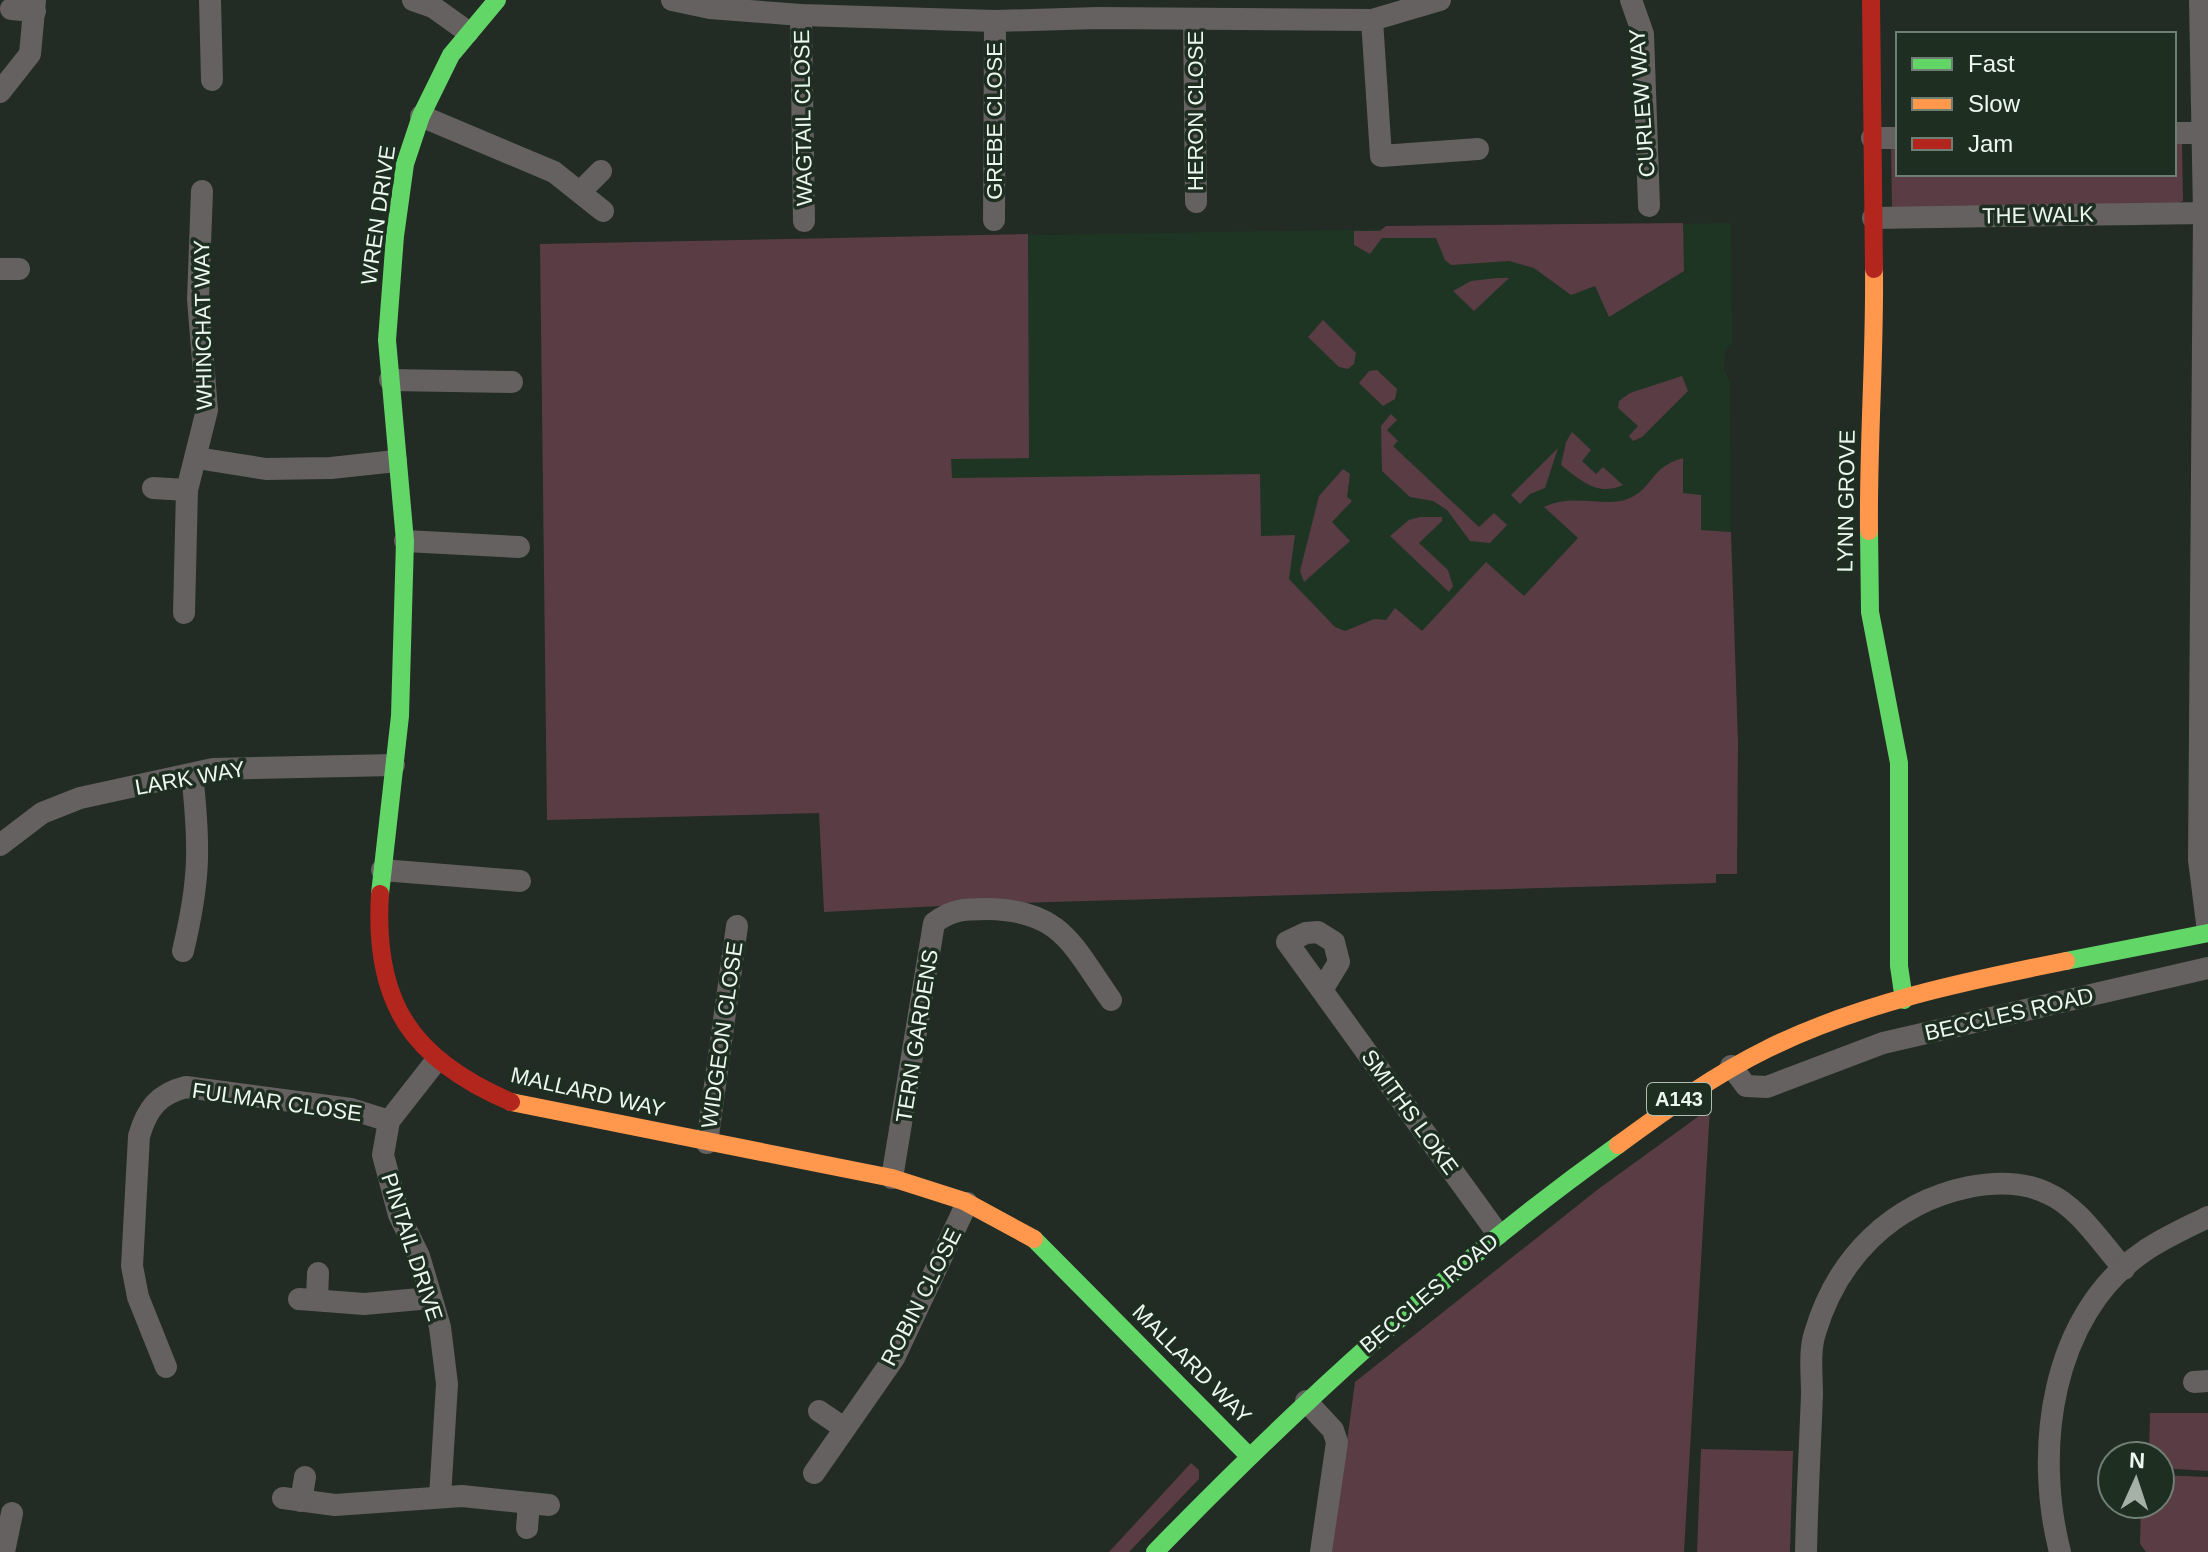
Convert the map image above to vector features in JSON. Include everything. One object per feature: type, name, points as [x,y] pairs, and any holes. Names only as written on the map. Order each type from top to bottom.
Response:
[{"type":"main road","name":"WREN DRIVE","points":[[396,461],[387,340],[395,236],[405,164],[421,116],[451,55],[497,0]]},
{"type":"main road","name":"LYNN GROVE","points":[[1871,0],[1875,359],[1868,471],[1870,612],[1899,763],[1899,966],[1904,1000]]},
{"type":"main road","name":"MALLARD WAY","points":[[396,461],[405,541],[400,716],[382,870],[381,956],[393,998],[416,1040],[456,1076],[510,1102],[892,1178],[929,1187],[1001,1217],[1030,1235],[1248,1455]]},
{"type":"main road","name":"BECCLES ROAD","points":[[1155,1552],[1248,1455],[1388,1324],[1498,1234],[1697,1086],[1795,1036],[1904,1000],[2208,932]]},
{"type":"street","points":[[210,0],[212,80]]},
{"type":"street","points":[[413,0],[433,7],[468,32]]},
{"type":"street","points":[[672,0],[710,8],[801,15],[900,9],[995,21],[1097,9],[1194,19],[1295,10],[1372,20],[1440,0]]},
{"type":"street","name":"CURLEW WAY","points":[[1631,0],[1643,34],[1649,206]]},
{"type":"street","points":[[2200,0],[2204,213],[2199,860],[2208,932]]},
{"type":"street","points":[[0,92],[30,54],[35,5],[11,9]]},
{"type":"street","name":"WAGTAIL CLOSE","points":[[801,15],[804,221]]},
{"type":"street","name":"HERON CLOSE","points":[[1194,19],[1196,202]]},
{"type":"street","points":[[1372,20],[1381,156],[1478,149]]},
{"type":"street","name":"GREBE CLOSE","points":[[994,220],[995,21]]},
{"type":"street","points":[[421,116],[554,172],[603,211]]},
{"type":"street","points":[[2176,133],[2201,133]]},
{"type":"street","points":[[1872,138],[1896,138]]},
{"type":"street","points":[[580,192],[601,171]]},
{"type":"street","name":"WHINCHAT WAY","points":[[184,613],[187,490],[207,410],[198,299],[202,191]]},
{"type":"street","name":"THE WALK","points":[[1873,218],[2204,213]]},
{"type":"street","points":[[390,380],[512,382]]},
{"type":"street","points":[[197,458],[266,469],[331,468],[396,461]]},
{"type":"street","points":[[153,488],[187,490]]},
{"type":"street","points":[[405,541],[519,547]]},
{"type":"street","name":"LARK WAY","points":[[0,845],[42,813],[80,798],[192,774],[257,766],[394,765]]},
{"type":"street","points":[[183,951],[197,895],[200,846],[192,774]]},
{"type":"street","points":[[382,870],[520,881]]},
{"type":"street","name":"TERN GARDENS","points":[[892,1178],[934,923],[947,913],[962,909],[1015,910],[1042,918],[1060,929],[1111,1000]]},
{"type":"street","name":"WIDGEON CLOSE","points":[[707,1143],[737,926]]},
{"type":"street","name":"BECCLES ROAD","points":[[1731,1066],[1746,1086],[1767,1087],[1883,1043],[2208,968]]},
{"type":"street","name":"SMITHS LOKE","points":[[1322,990],[1498,1234]]},
{"type":"street","points":[[389,1121],[436,1061]]},
{"type":"street","name":"FULMAR CLOSE","points":[[166,1367],[138,1297],[132,1266],[139,1136],[145,1116],[155,1103],[169,1092],[186,1087],[351,1109],[389,1121]]},
{"type":"street","name":"PINTAIL DRIVE","points":[[389,1121],[383,1155],[388,1178],[440,1327],[447,1384],[440,1497]]},
{"type":"street","points":[[1806,1552],[1813,1337],[1833,1287],[1866,1242],[1888,1221],[1937,1195],[1993,1182],[2019,1185],[2045,1192],[2065,1203],[2124,1269]]},
{"type":"street","name":"ROBIN CLOSE","points":[[814,1473],[894,1358],[967,1203]]},
{"type":"street","points":[[2060,1552],[2052,1527],[2046,1482],[2048,1442],[2062,1379],[2063,1356],[2083,1320],[2124,1269],[2142,1253],[2208,1217]]},
{"type":"street","points":[[318,1273],[308,1299],[364,1304],[431,1298]]},
{"type":"street","points":[[1306,1401],[1333,1430],[1337,1442],[1321,1552]]},
{"type":"street","points":[[819,1411],[844,1428]]},
{"type":"street","points":[[305,1477],[292,1500],[335,1505],[440,1497],[539,1504],[527,1528]]},
{"type":"street","points":[[4,1552],[14,1513]]},
{"type":"shaded area","points":[[2176,140],[2182,142],[2183,201],[2171,206],[1892,209],[1891,142],[1896,142],[1896,176],[2176,176]]},
{"type":"shaded area","points":[[1683,223],[1684,271],[1609,317],[1595,286],[1571,295],[1534,268],[1509,261],[1451,265],[1445,260],[1436,238],[1382,238],[1370,254],[1354,245],[1354,231],[1380,231],[1386,226]]},
{"type":"shaded area","points":[[1731,223],[1732,343],[1726,349],[1724,369],[1730,382],[1731,600],[1738,742],[1737,874],[1716,874],[1716,883],[979,904],[824,912],[819,813],[547,820],[540,244]]},
{"type":"shaded area","points":[[1028,234],[1029,458],[951,459],[952,478],[1260,474],[1261,536],[1295,535],[1289,579],[1335,627],[1345,631],[1374,619],[1386,620],[1395,608],[1422,631],[1486,562],[1524,596],[1578,538],[1544,507],[1567,501],[1611,502],[1630,498],[1664,467],[1683,458],[1683,493],[1701,495],[1701,530],[1731,532],[1738,742],[1737,874],[1716,874],[1716,883],[979,904],[824,912],[819,813],[547,820],[540,244]]},
{"type":"shaded area","points":[[1509,278],[1474,311],[1453,291],[1471,281]]},
{"type":"shaded area","points":[[1323,320],[1356,353],[1354,364],[1348,369],[1339,367],[1308,337]]},
{"type":"shaded area","points":[[1377,370],[1397,389],[1395,399],[1383,406],[1359,383],[1369,371]]},
{"type":"shaded area","points":[[1682,376],[1688,391],[1642,437],[1633,441],[1629,436],[1638,426],[1618,408],[1619,401],[1630,393]]},
{"type":"shaded area","points":[[1391,414],[1397,420],[1387,430],[1398,441],[1393,446],[1479,527],[1494,513],[1507,525],[1490,543],[1470,541],[1447,510],[1433,501],[1410,497],[1382,471],[1381,426]]},
{"type":"shaded area","points":[[1572,432],[1591,450],[1582,461],[1596,474],[1603,467],[1623,485],[1597,488],[1561,465],[1566,442]]},
{"type":"shaded area","points":[[1558,448],[1545,488],[1530,494],[1520,504],[1511,495]]},
{"type":"shaded area","points":[[1343,469],[1350,474],[1347,497],[1352,501],[1332,522],[1350,541],[1304,582],[1300,571],[1319,496]]},
{"type":"shaded area","points":[[1442,517],[1442,521],[1419,543],[1448,570],[1453,586],[1449,592],[1390,536],[1409,520]]},
{"type":"shaded area","points":[[1710,1108],[1684,1552],[1332,1552],[1355,1382],[1597,1190]]},
{"type":"shaded area","points":[[2150,1413],[2208,1413],[2208,1471],[2176,1469],[2176,1440],[2149,1440]]},
{"type":"shaded area","points":[[1701,1449],[1793,1451],[1790,1552],[1697,1552]]},
{"type":"shaded area","points":[[1191,1463],[1199,1470],[1199,1479],[1129,1552],[1109,1552]]},
{"type":"shaded area","points":[[2176,1476],[2208,1477],[2208,1552],[2146,1552],[2140,1544],[2141,1520],[2176,1520]]},
{"type":"traffic: fast","points":[[380,894],[400,716],[405,541],[387,340],[395,236],[405,164],[421,116],[451,55],[497,0]]},
{"type":"traffic: fast","points":[[1869,531],[1870,612],[1899,763],[1899,966],[1904,1000]]},
{"type":"traffic: fast","points":[[2066,961],[2208,933]]},
{"type":"traffic: fast","points":[[1155,1552],[1320,1390],[1436,1287],[1618,1145]]},
{"type":"traffic: fast","points":[[1034,1239],[1248,1455]]},
{"type":"traffic: slow","points":[[1869,531],[1874,269]]},
{"type":"traffic: slow","points":[[1618,1145],[1728,1070],[1802,1033],[1914,995],[2066,961]]},
{"type":"traffic: slow","points":[[511,1102],[892,1178],[964,1201],[1034,1239]]},
{"type":"traffic: jam","points":[[1871,0],[1874,269]]},
{"type":"traffic: jam","points":[[380,894],[384,967],[393,997],[406,1024],[425,1047],[448,1067],[477,1086],[511,1102]]}]
